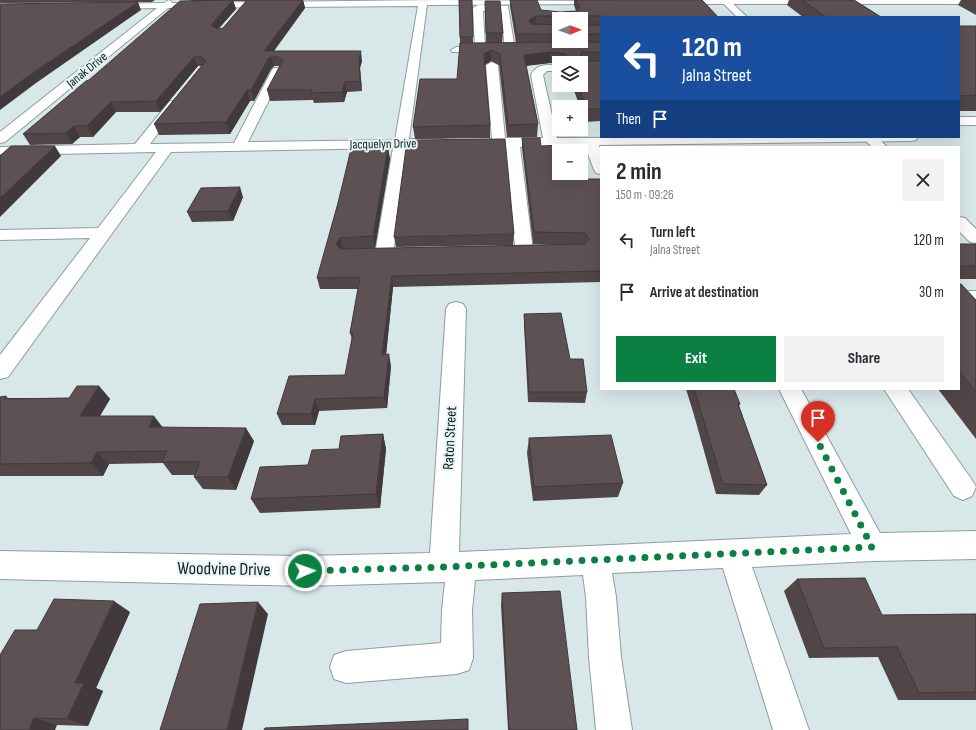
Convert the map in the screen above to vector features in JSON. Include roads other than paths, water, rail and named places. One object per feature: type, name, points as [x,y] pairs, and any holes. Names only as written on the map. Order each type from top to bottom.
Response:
[{"type":"street","points":[[724,0],[741,16]]},
{"type":"street","points":[[102,6],[169,3],[246,5],[277,2],[423,3],[515,1],[541,6],[565,2],[610,1]]},
{"type":"street","points":[[663,1],[976,1]]},
{"type":"street","points":[[947,1],[961,9]]},
{"type":"street","points":[[565,2],[570,11]]},
{"type":"street","name":"Janak Drive","points":[[0,139],[169,3]]},
{"type":"street","points":[[384,254],[423,3]]},
{"type":"street","points":[[236,17],[246,5]]},
{"type":"street","points":[[456,50],[480,50],[514,50],[505,8],[478,8],[480,50]]},
{"type":"street","points":[[485,252],[532,251],[506,142],[492,65]]},
{"type":"street","points":[[551,142],[537,75],[539,71],[545,68],[552,68]]},
{"type":"street","points":[[239,147],[278,70]]},
{"type":"street","points":[[139,149],[184,93]]},
{"type":"street","points":[[960,121],[976,121]]},
{"type":"street","name":"Jacquelyn Drive","points":[[0,151],[590,141],[664,144],[839,138]]},
{"type":"street","points":[[871,138],[879,146]]},
{"type":"street","points":[[590,141],[600,167]]},
{"type":"street","points":[[0,371],[167,148]]},
{"type":"street","points":[[960,223],[975,236]]},
{"type":"street","points":[[0,235],[103,233]]},
{"type":"street","name":"Raton Street","points":[[346,667],[457,658],[457,610],[452,566],[456,309]]},
{"type":"street","points":[[791,390],[872,547]]},
{"type":"street","points":[[896,390],[963,488]]},
{"type":"street","name":"Woodvine Drive","points":[[0,565],[305,571],[595,560],[872,547],[976,545]]},
{"type":"street","points":[[733,554],[791,730]]},
{"type":"street","points":[[595,560],[601,597],[605,656],[614,730]]}]
